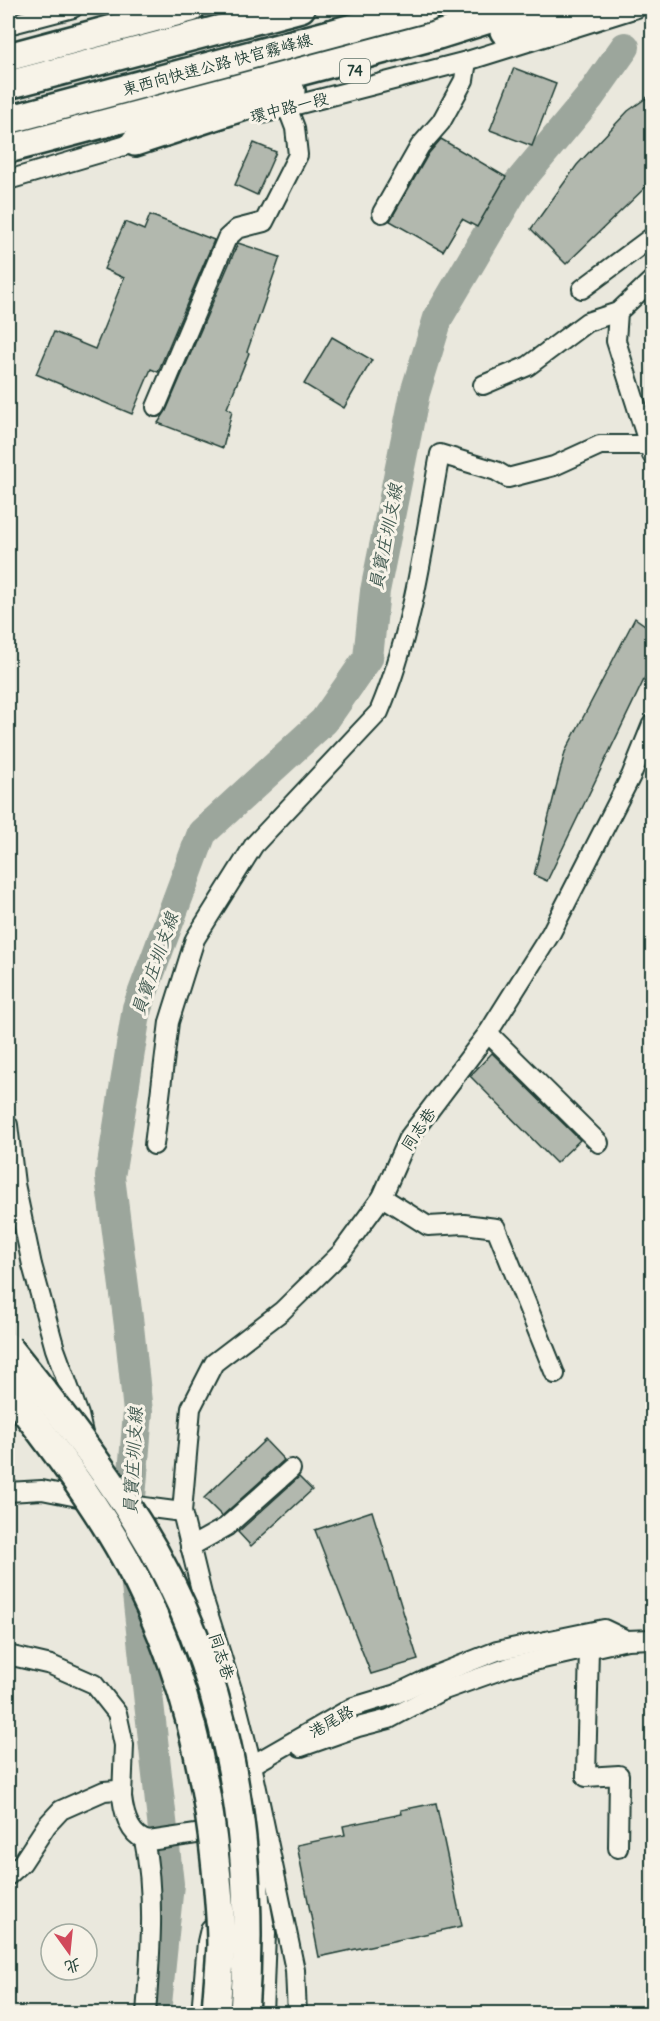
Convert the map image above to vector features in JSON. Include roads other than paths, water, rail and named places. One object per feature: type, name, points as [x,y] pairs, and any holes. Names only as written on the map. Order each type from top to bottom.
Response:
[{"type":"highway","points":[[8,57],[191,8]]},
{"type":"highway","name":"東西向快速公路 快官霧峰線","points":[[12,84],[301,8]]},
{"type":"highway","name":"東西向快速公路 快官霧峰線","points":[[17,117],[427,8]]},
{"type":"highway","points":[[8,149],[438,35],[525,8]]},
{"type":"highway","name":"74","points":[[135,142],[343,74],[458,46],[577,8]]},
{"type":"highway","points":[[8,1347],[81,1438],[138,1523],[171,1584],[198,1644],[212,1683],[233,1770],[242,1830],[247,1900],[248,1963],[244,2013]]},
{"type":"highway","points":[[8,1389],[61,1457],[125,1558],[152,1613],[187,1707],[196,1737],[203,1776],[217,1876],[221,1945],[216,2013]]},
{"type":"street","points":[[8,25],[73,8]]},
{"type":"street","name":"環中路一段","points":[[8,180],[135,142],[200,130],[467,61],[637,8]]},
{"type":"street","points":[[382,213],[420,146],[441,122],[464,80],[467,61]]},
{"type":"street","points":[[156,407],[227,238],[237,229],[264,222],[298,155],[295,128],[287,107]]},
{"type":"street","points":[[8,194],[31,174]]},
{"type":"street","points":[[582,289],[652,237]]},
{"type":"street","points":[[483,386],[528,366],[587,322],[618,312],[652,280]]},
{"type":"street","points":[[154,1145],[169,1022],[195,939],[254,845],[380,712],[411,618],[440,454],[496,471],[508,478],[554,466],[600,445],[651,451],[616,341],[618,312]]},
{"type":"street","name":"同志巷","points":[[252,1765],[236,1702],[202,1594],[182,1512],[191,1408],[214,1363],[282,1311],[341,1253],[382,1197],[407,1140],[488,1033],[551,933],[631,776],[652,724]]},
{"type":"street","points":[[488,1033],[599,1143]]},
{"type":"street","points":[[8,1125],[15,1184],[32,1265],[55,1350],[79,1415],[98,1501]]},
{"type":"street","points":[[382,1197],[428,1226],[464,1224],[496,1228],[555,1374]]},
{"type":"street","points":[[190,1547],[226,1527],[291,1468]]},
{"type":"street","points":[[8,1492],[42,1490],[98,1501],[182,1512]]},
{"type":"street","name":"港尾路","points":[[252,1765],[353,1707],[396,1694],[436,1675],[497,1651],[604,1629],[627,1640],[652,1639]]},
{"type":"street","points":[[252,1765],[358,1727],[389,1719],[439,1692],[512,1666],[627,1640]]},
{"type":"street","points":[[589,1648],[586,1777],[619,1775],[618,1848]]},
{"type":"street","points":[[8,1655],[51,1665],[94,1684],[117,1713],[124,1745],[123,1807],[135,1835],[146,1841],[196,1834],[255,1818]]},
{"type":"street","points":[[252,1765],[260,1900],[266,1933],[263,2013]]},
{"type":"street","points":[[252,1765],[295,1970],[297,2013]]},
{"type":"street","points":[[8,1876],[22,1863],[47,1825],[61,1810],[104,1791],[116,1790],[122,1797]]},
{"type":"street","points":[[146,1841],[150,1867],[146,2013]]},
{"type":"street","points":[[201,2013],[210,1929],[225,1912],[234,1906],[260,1900]]},
{"type":"waterway","name":"員寶庄圳支線","points":[[156,2014],[169,1884],[129,1522],[138,1412],[110,1177],[137,1008],[202,833],[324,721],[368,658],[375,591],[415,393],[438,318],[515,187],[589,98],[625,47]]}]
